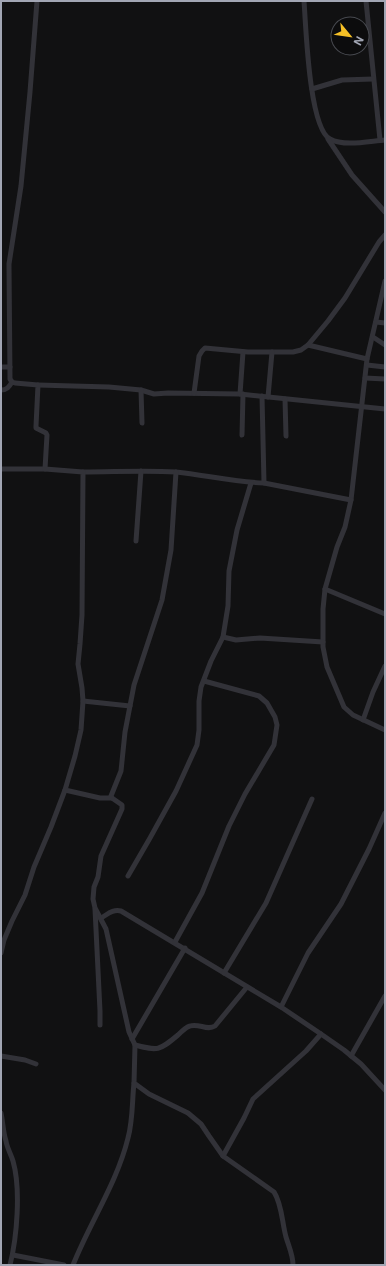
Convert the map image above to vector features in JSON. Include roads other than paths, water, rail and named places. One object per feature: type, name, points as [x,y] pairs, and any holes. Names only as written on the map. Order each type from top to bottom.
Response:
[{"type":"street","points":[[12,382],[10,379],[9,264],[21,186],[37,1]]},
{"type":"street","points":[[304,1],[316,116],[322,130],[352,174],[385,212]]},
{"type":"street","points":[[326,136],[335,141],[351,143],[382,140],[373,79],[366,1]]},
{"type":"street","points":[[312,89],[342,80],[373,79]]},
{"type":"street","points":[[194,393],[199,356],[205,348],[243,352],[293,352],[301,350],[308,345],[345,298],[379,242],[385,235]]},
{"type":"street","points":[[385,281],[367,362],[351,500],[345,526],[337,547],[326,589],[323,609],[323,647],[327,666],[344,707],[353,715],[385,730]]},
{"type":"street","points":[[376,322],[385,323]]},
{"type":"street","points":[[373,337],[385,345]]},
{"type":"street","points":[[308,345],[385,367]]},
{"type":"street","points":[[242,435],[243,352]]},
{"type":"street","points":[[264,483],[265,396],[272,352]]},
{"type":"street","points":[[1,367],[10,368]]},
{"type":"street","points":[[365,378],[385,379]]},
{"type":"street","points":[[12,382],[109,387],[141,390],[154,394],[242,394],[385,409]]},
{"type":"street","points":[[1,390],[8,388],[12,382]]},
{"type":"street","points":[[38,384],[36,428],[47,435],[45,470]]},
{"type":"street","points":[[141,390],[142,423]]},
{"type":"street","points":[[285,399],[286,436]]},
{"type":"street","points":[[1,470],[176,472],[251,483],[264,483],[351,500]]},
{"type":"street","points":[[136,541],[141,471]]},
{"type":"street","points":[[1,953],[4,940],[12,920],[25,895],[34,867],[65,790],[81,730],[83,701],[78,664],[82,615],[83,472]]},
{"type":"street","points":[[112,798],[121,771],[125,732],[134,685],[162,600],[171,550],[176,472]]},
{"type":"street","points":[[128,876],[172,797],[198,745],[200,730],[199,701],[204,681],[223,637],[228,606],[229,570],[237,530],[251,483]]},
{"type":"street","points":[[326,589],[385,614]]},
{"type":"street","points":[[223,637],[236,640],[260,638],[323,642]]},
{"type":"street","points":[[363,720],[373,692],[385,666]]},
{"type":"street","points":[[175,942],[202,893],[229,826],[245,794],[274,745],[277,725],[276,717],[267,703],[259,696],[204,681]]},
{"type":"street","points":[[83,701],[130,706]]},
{"type":"street","points":[[65,790],[100,798],[112,798],[122,805],[122,809],[101,856],[98,877],[94,887],[93,898],[95,908],[100,1025]]},
{"type":"street","points":[[224,973],[266,903],[312,799]]},
{"type":"street","points":[[281,1007],[308,953],[341,904],[369,849],[385,813]]},
{"type":"street","points":[[73,1265],[121,1162],[129,1137],[134,1083],[135,1045],[132,1039],[106,929],[95,908]]},
{"type":"street","points":[[101,918],[112,911],[121,911],[185,948],[281,1007],[321,1034],[351,1056],[385,1090]]},
{"type":"street","points":[[132,1039],[185,948]]},
{"type":"street","points":[[135,1045],[158,1049],[165,1046],[185,1029],[191,1026],[211,1028],[215,1026],[247,987]]},
{"type":"street","points":[[351,1056],[385,996]]},
{"type":"street","points":[[223,1156],[253,1099],[306,1052],[321,1034]]},
{"type":"street","points":[[1,1056],[25,1060],[36,1064]]},
{"type":"street","points":[[134,1083],[149,1094],[188,1113],[201,1124],[223,1156],[274,1192],[278,1197],[286,1237],[292,1251],[294,1265]]},
{"type":"street","points":[[1,1113],[6,1141],[13,1162],[17,1187],[16,1222],[13,1255],[10,1265]]},
{"type":"street","points":[[13,1255],[64,1265]]}]
